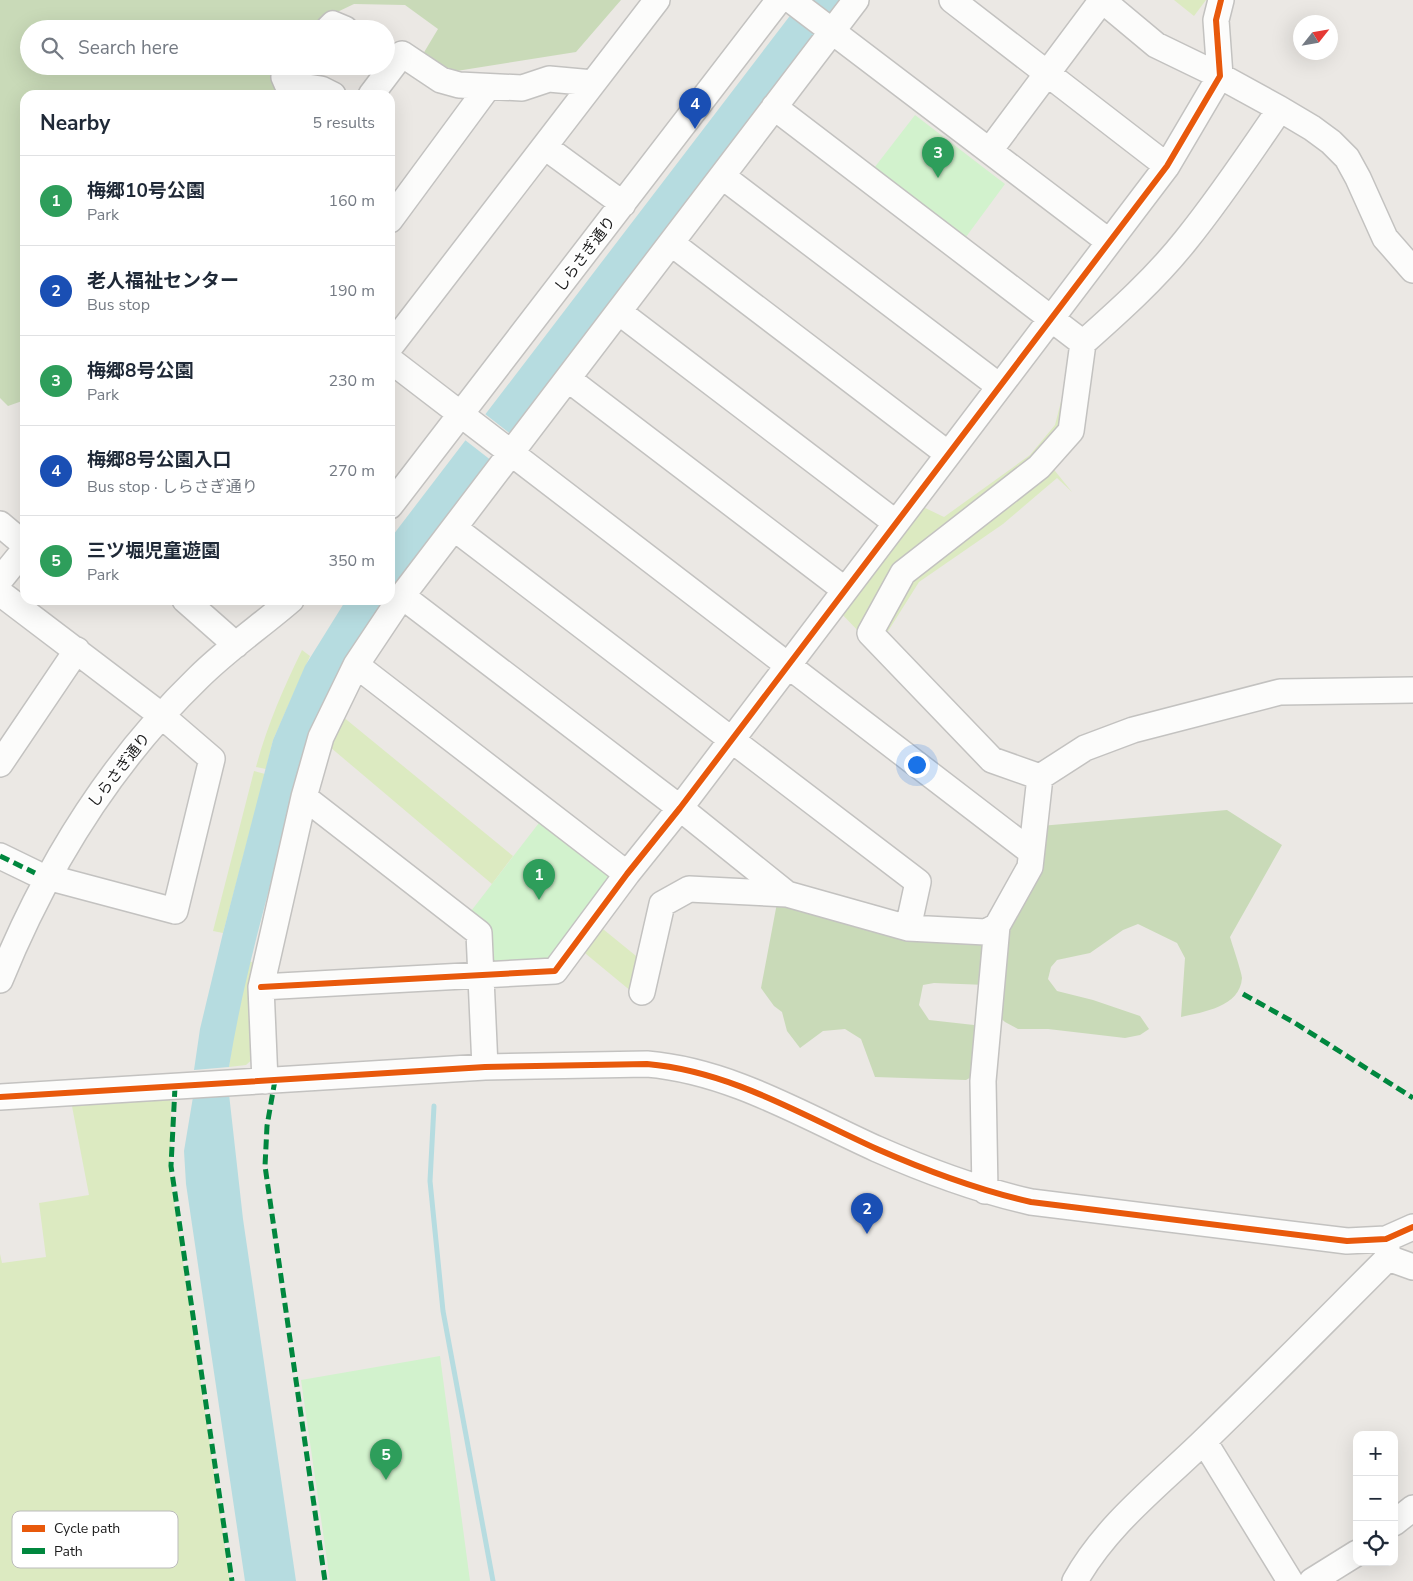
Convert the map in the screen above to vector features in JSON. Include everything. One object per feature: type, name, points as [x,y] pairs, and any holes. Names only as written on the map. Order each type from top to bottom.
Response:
[{"type":"street","points":[[395,341],[657,0]]},
{"type":"street","points":[[265,1081],[261,987],[304,797],[321,737],[356,665],[402,596],[454,528],[506,450],[568,379],[774,107],[828,28],[856,0]]},
{"type":"street","points":[[990,150],[1102,0],[1156,45],[1220,76],[1280,109],[1312,128],[1347,158],[1385,238],[1413,270]]},
{"type":"street","points":[[261,987],[555,971],[1167,166],[1220,76],[1216,20],[1221,0]]},
{"type":"street","points":[[788,1],[828,28],[990,150],[1108,242]]},
{"type":"street","name":"しらさぎ通り","points":[[395,501],[468,421],[623,204],[788,1]]},
{"type":"street","points":[[964,4],[1047,73],[1167,166]]},
{"type":"street","points":[[395,51],[441,80],[459,85],[522,88],[549,79],[593,82]]},
{"type":"street","points":[[285,75],[284,77],[287,84],[323,90]]},
{"type":"street","points":[[374,90],[381,75]]},
{"type":"street","points":[[395,213],[488,87]]},
{"type":"street","points":[[774,107],[1083,343]]},
{"type":"street","points":[[1040,777],[992,760],[870,633],[903,573],[1039,468],[1071,431],[1083,343],[1122,308],[1186,240],[1229,184],[1280,109]]},
{"type":"street","points":[[545,147],[623,204]]},
{"type":"street","points":[[722,176],[999,386]]},
{"type":"street","points":[[671,243],[948,454]]},
{"type":"street","points":[[619,312],[896,523]]},
{"type":"street","points":[[395,364],[1030,851]]},
{"type":"street","points":[[568,379],[845,590]]},
{"type":"street","points":[[0,524],[20,542]]},
{"type":"street","points":[[454,528],[918,882],[908,928]]},
{"type":"street","points":[[0,580],[20,554]]},
{"type":"street","points":[[0,593],[162,716],[212,759],[174,911],[41,875],[0,856]]},
{"type":"street","points":[[402,596],[680,808],[787,894]]},
{"type":"street","points":[[191,605],[236,645]]},
{"type":"street","name":"しらさぎ通り","points":[[0,980],[41,875],[115,772],[162,716],[199,677],[285,605]]},
{"type":"street","points":[[0,764],[77,650]]},
{"type":"street","points":[[356,665],[627,874]]},
{"type":"street","points":[[985,1191],[983,1081],[998,926],[1030,867],[1030,851],[1040,777],[1085,748],[1133,730],[1280,692],[1413,690]]},
{"type":"street","points":[[304,797],[479,933],[485,1067]]},
{"type":"street","points":[[642,992],[662,904],[689,889],[787,894],[908,928],[986,932],[998,926]]},
{"type":"street","points":[[0,1097],[485,1067],[647,1064],[698,1071],[747,1088],[879,1150],[985,1191],[1031,1202],[1347,1241],[1387,1249],[1413,1267]]},
{"type":"street","points":[[1075,1581],[1087,1560],[1127,1511],[1204,1441],[1387,1249],[1413,1226]]},
{"type":"street","points":[[1204,1441],[1290,1581]]},
{"type":"street","points":[[1398,1521],[1413,1508]]},
{"type":"street","points":[[1312,1581],[1353,1555]]},
{"type":"green space","points":[[0,0],[621,0],[576,52],[444,73],[420,59],[438,29],[405,5],[354,4],[331,15],[327,20],[20,20],[20,75],[283,75],[282,90],[20,90],[20,402],[8,406],[0,398]]},
{"type":"green space","points":[[1174,0],[1206,0],[1194,16]]},
{"type":"green space","points":[[915,115],[1005,184],[963,241],[871,172]]},
{"type":"green space","points":[[1074,351],[1063,428],[1035,460],[896,569],[860,633],[839,611],[919,505],[944,517],[1030,455],[1055,425]]},
{"type":"green space","points":[[1051,466],[1072,492],[1057,478],[1003,524],[919,582],[885,636],[883,634],[908,579]]},
{"type":"green space","points":[[302,650],[310,656],[273,740],[266,769],[256,767],[276,708]]},
{"type":"green space","points":[[342,716],[513,856],[492,884],[330,747]]},
{"type":"green space","points":[[254,771],[265,774],[223,933],[213,931]]},
{"type":"green space","points":[[1227,810],[1282,845],[1230,937],[1242,978],[1240,988],[1235,996],[1228,1002],[1209,1010],[1181,1017],[1185,958],[1177,943],[1138,924],[1123,930],[1090,953],[1057,960],[1051,967],[1048,979],[1057,991],[1093,1000],[1140,1016],[1149,1029],[1140,1035],[1125,1038],[1048,1029],[1018,1029],[1005,1022],[996,1014],[1001,934],[1040,826]]},
{"type":"green space","points":[[542,819],[612,873],[613,880],[550,962],[493,966],[468,915]]},
{"type":"green space","points":[[777,903],[992,939],[987,985],[934,983],[923,985],[919,1005],[929,1020],[983,1026],[975,1075],[966,1080],[875,1077],[861,1039],[845,1029],[823,1031],[800,1048],[787,1031],[782,1012],[774,1006],[761,988]]},
{"type":"green space","points":[[598,925],[641,960],[632,992],[580,949]]},
{"type":"green space","points":[[249,961],[254,963],[255,1057],[246,1065],[229,1067],[237,1013]]},
{"type":"green space","points":[[169,1097],[171,1103],[170,1173],[230,1581],[0,1581],[0,1254],[2,1263],[46,1257],[39,1203],[89,1195],[71,1101]]},
{"type":"green space","points":[[440,1356],[470,1581],[330,1581],[301,1380]]},
{"type":"water","points":[[802,0],[842,0],[395,587],[395,532]]},
{"type":"water","points":[[343,605],[383,605],[338,674],[325,700],[310,741],[255,942],[238,1016],[229,1067],[194,1070],[200,1029],[273,740],[305,666]]},
{"type":"water","points":[[229,1094],[243,1219],[296,1581],[245,1581],[186,1184],[184,1151],[193,1097]]},
{"type":"pier","points":[[485,414],[512,435],[492,461],[465,440]]},
{"type":"waterway","points":[[434,1106],[430,1181],[443,1311],[493,1581]]},
{"type":"marked path","points":[[0,856],[35,873]]},
{"type":"marked path","points":[[1243,994],[1295,1023],[1413,1098]]},
{"type":"marked path","points":[[275,1080],[267,1126],[265,1166],[325,1581]]},
{"type":"marked path","points":[[175,1087],[171,1166],[232,1581]]},
{"type":"cycle path","points":[[261,987],[555,971],[1167,166],[1220,76],[1216,20],[1221,0]]},
{"type":"cycle path","points":[[0,1097],[485,1067],[647,1064],[678,1068],[736,1085],[765,1096],[915,1165],[972,1186],[1031,1202],[1347,1241],[1386,1239],[1413,1227]]},
{"type":"place","name":"梅郷8号公園入口","points":[[695,129]]},
{"type":"place","name":"梅郷8号公園","points":[[938,178]]},
{"type":"place","name":"梅郷10号公園","points":[[539,900]]},
{"type":"place","name":"老人福祉センター","points":[[867,1234]]},
{"type":"place","name":"三ツ堀児童遊園","points":[[386,1480]]}]
